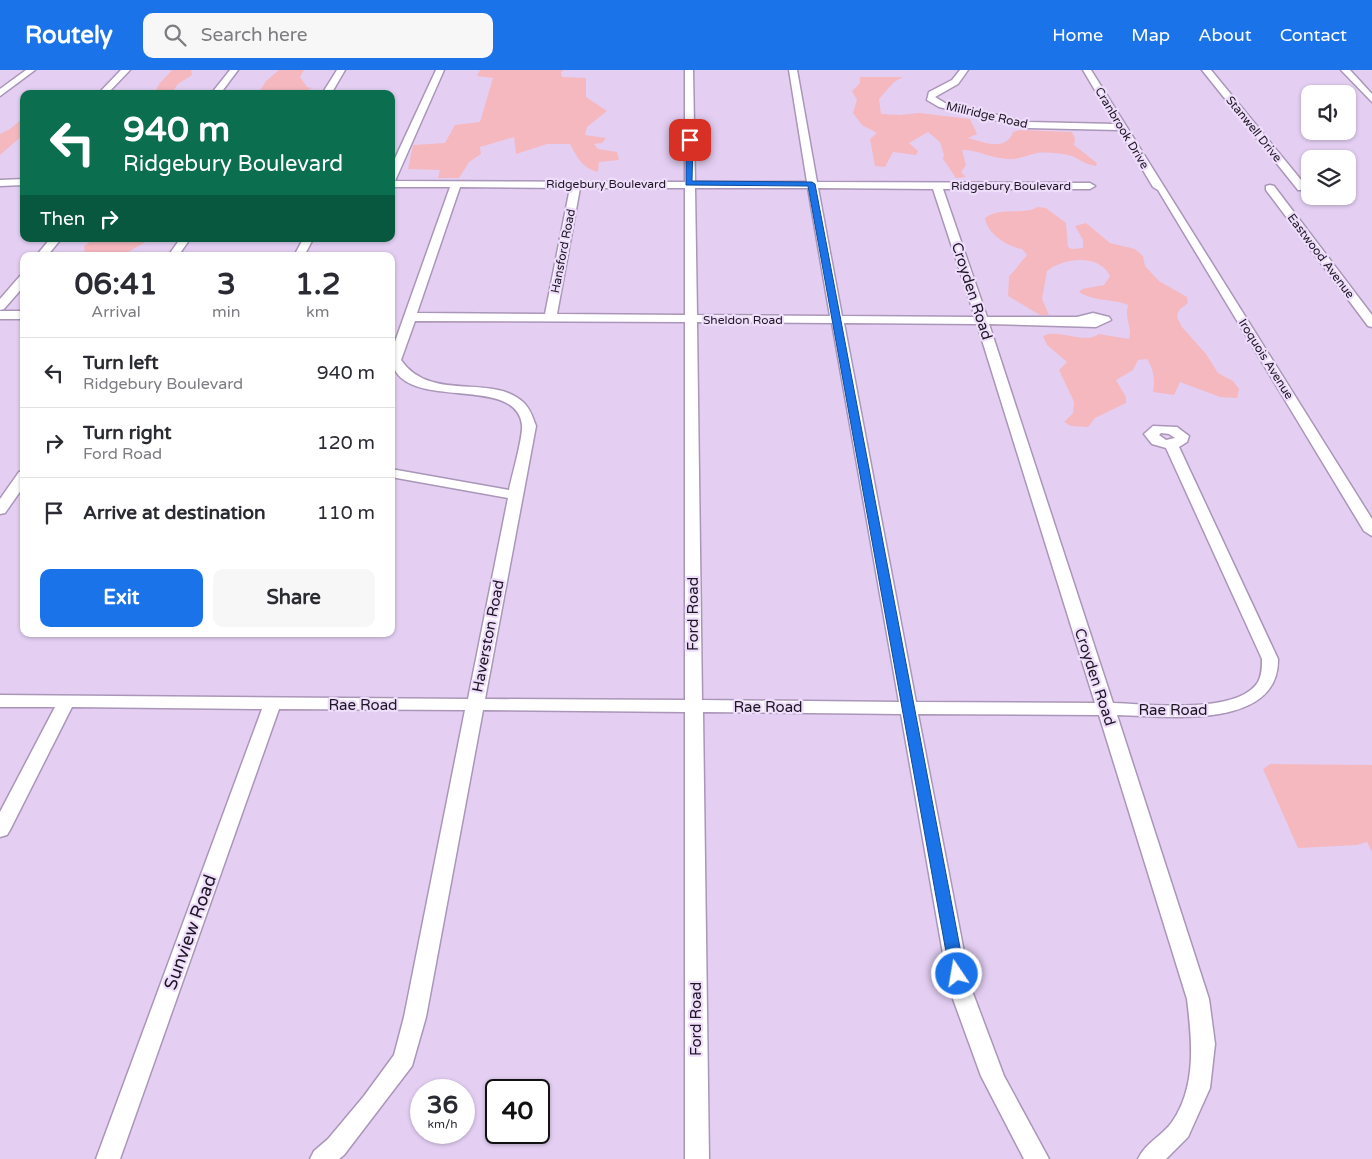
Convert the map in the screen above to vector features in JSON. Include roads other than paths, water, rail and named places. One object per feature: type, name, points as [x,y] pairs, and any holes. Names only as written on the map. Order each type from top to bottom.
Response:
[{"type":"street","points":[[1,92],[31,70]]},
{"type":"street","points":[[106,90],[126,70]]},
{"type":"street","points":[[218,90],[234,70]]},
{"type":"street","points":[[328,90],[341,70]]},
{"type":"street","points":[[395,170],[440,70]]},
{"type":"street","name":"Ford Road","points":[[690,70],[689,183],[696,1159]]},
{"type":"street","points":[[793,70],[812,184],[960,988],[980,1052],[997,1090],[1037,1159]]},
{"type":"street","name":"Millridge Road","points":[[964,70],[960,78],[932,94],[930,99],[942,105],[1028,125],[1122,127]]},
{"type":"street","name":"Cranbrook Drive","points":[[1087,70],[1159,187]]},
{"type":"street","name":"Stanwell Drive","points":[[1206,70],[1301,187]]},
{"type":"street","points":[[1345,70],[1372,98]]},
{"type":"street","points":[[0,183],[20,180]]},
{"type":"street","name":"Ridgebury Boulevard","points":[[395,184],[689,183],[1090,186]]},
{"type":"street","name":"Haverston Road","points":[[322,1159],[336,1147],[372,1103],[404,1059],[415,1017],[529,426],[525,413],[516,403],[498,396],[431,385],[410,378],[399,370],[395,360],[456,184]]},
{"type":"street","name":"Hansford Road","points":[[550,318],[576,184]]},
{"type":"street","name":"Croyden Road","points":[[937,185],[982,320],[1198,999],[1204,1044],[1198,1088],[1180,1130],[1150,1159]]},
{"type":"street","name":"Iroquois Avenue","points":[[1159,187],[1372,531]]},
{"type":"street","name":"Eastwood Avenue","points":[[1270,188],[1372,323]]},
{"type":"street","points":[[45,252],[53,242]]},
{"type":"street","points":[[0,306],[20,283]]},
{"type":"street","points":[[0,315],[20,315]]},
{"type":"street","name":"Sheldon Road","points":[[410,317],[1077,321]]},
{"type":"street","name":"Rae Road","points":[[0,701],[272,705],[1224,709],[1250,699],[1260,691],[1271,675],[1271,667],[1267,652],[1171,444]]},
{"type":"street","points":[[395,474],[515,495]]},
{"type":"street","points":[[0,510],[20,481]]},
{"type":"street","points":[[0,830],[67,701]]},
{"type":"street","name":"Sunview Road","points":[[108,1159],[272,705]]}]
